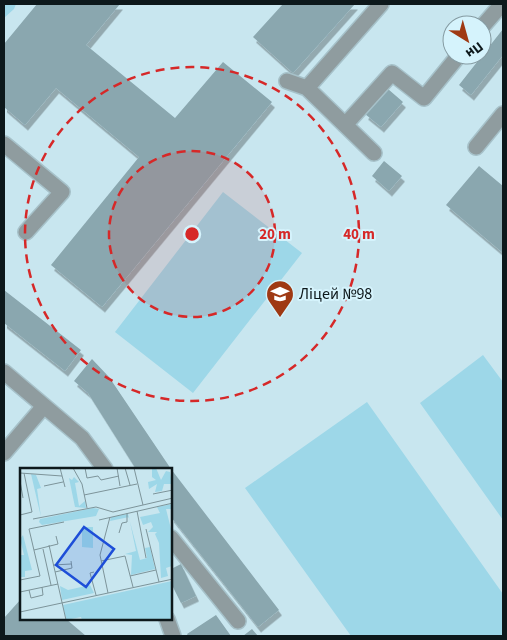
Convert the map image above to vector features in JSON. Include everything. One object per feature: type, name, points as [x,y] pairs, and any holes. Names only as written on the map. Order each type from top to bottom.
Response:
[{"type":"lane","points":[[307,88],[381,4]]},
{"type":"lane","points":[[492,16],[502,4]]},
{"type":"lane","points":[[345,125],[392,73],[424,98],[451,65]]},
{"type":"lane","points":[[287,80],[307,88],[374,153]]},
{"type":"lane","points":[[476,147],[503,114]]},
{"type":"lane","points":[[4,144],[62,192],[26,232]]},
{"type":"lane","points":[[4,372],[82,438],[104,466]]},
{"type":"lane","points":[[4,453],[44,406]]},
{"type":"lane","points":[[172,539],[238,621]]},
{"type":"lane","points":[[167,620],[173,636]]},
{"type":"shaded area","points":[[4,4],[16,4],[14,9],[4,18]]},
{"type":"shaded area","points":[[223,192],[302,253],[193,393],[115,332]]},
{"type":"shaded area","points":[[483,355],[503,382],[503,520],[420,403]]},
{"type":"shaded area","points":[[367,402],[503,594],[503,636],[351,636],[245,488]]},
{"type":"building","points":[[37,4],[120,4],[86,45],[175,118],[223,62],[272,102],[102,307],[51,265],[139,157],[56,88],[25,125],[4,107],[4,44]]},
{"type":"building","points":[[283,4],[355,4],[293,73],[253,37]]},
{"type":"building","points":[[503,29],[503,55],[471,95],[459,85],[475,65],[492,65],[492,43]]},
{"type":"building","points":[[388,89],[403,102],[381,127],[365,114]]},
{"type":"building","points":[[384,161],[402,176],[389,191],[372,176]]},
{"type":"building","points":[[479,166],[503,186],[503,253],[446,205]]},
{"type":"building","points":[[4,290],[81,350],[65,371],[4,323]]},
{"type":"building","points":[[92,359],[109,377],[170,468],[135,468],[88,393],[74,381]]},
{"type":"building","points":[[172,470],[279,610],[258,627],[172,518]]},
{"type":"building","points":[[181,564],[196,596],[181,603],[172,585],[172,568]]},
{"type":"building","points":[[20,600],[20,620],[67,620],[86,636],[6,636],[4,634],[4,618]]},
{"type":"building","points":[[216,615],[231,636],[188,636],[187,634]]},
{"type":"building","points":[[252,629],[258,636],[243,636]]},
{"type":"place","name":"Ліцей №98","points":[[280,318]]}]
